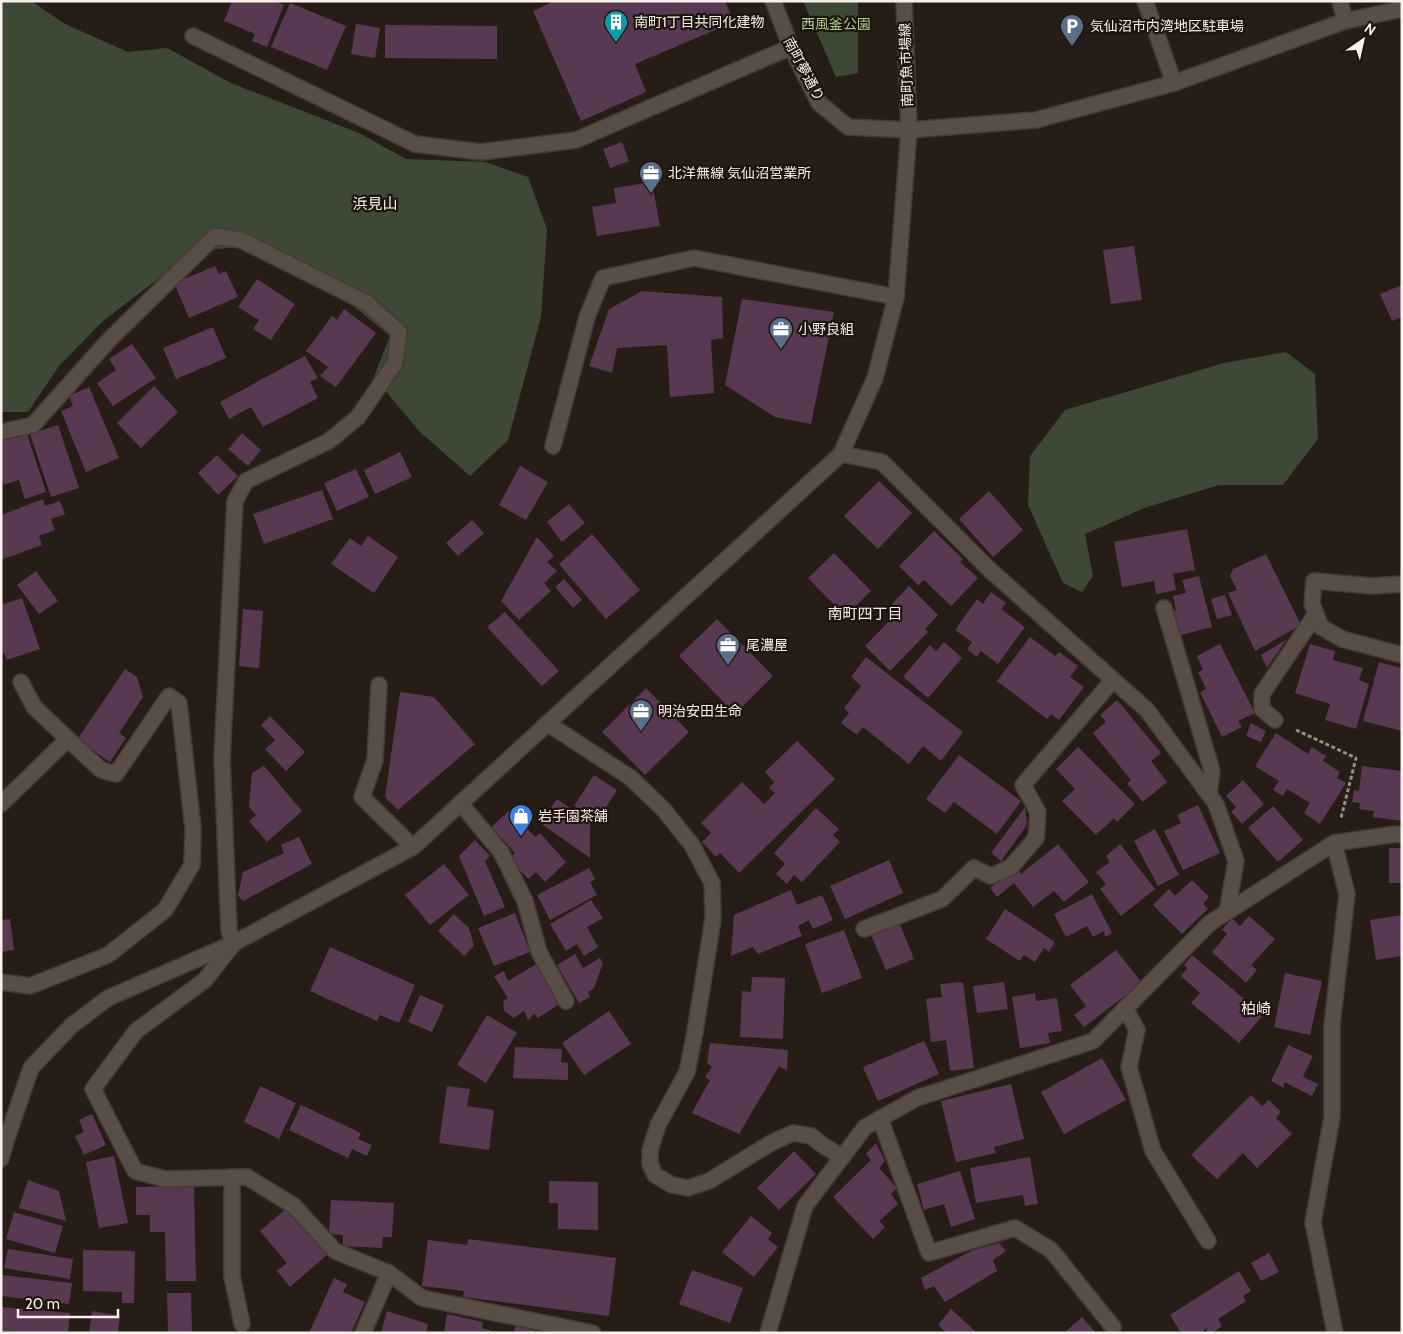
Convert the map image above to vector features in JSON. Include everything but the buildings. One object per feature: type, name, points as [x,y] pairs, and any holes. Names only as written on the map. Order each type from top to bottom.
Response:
[{"type":"street","name":"南町夢通り","points":[[772,1],[791,47],[819,103],[848,127],[909,130],[1036,120],[1174,84],[1345,21],[1402,9]]},
{"type":"street","name":"南町魚市場線","points":[[842,454],[875,378],[896,297],[909,130],[904,1]]},
{"type":"street","points":[[1145,1],[1174,84]]},
{"type":"street","points":[[1340,1],[1345,21]]},
{"type":"street","points":[[193,36],[415,144],[481,152],[576,140],[791,47]]},
{"type":"street","points":[[1,432],[33,425],[110,340],[215,236],[241,240],[367,303],[398,332],[395,363],[358,417],[329,441],[246,481],[236,501],[222,758],[229,931],[234,943]]},
{"type":"street","points":[[553,446],[587,317],[603,278],[694,258],[896,297]]},
{"type":"street","points":[[1,1159],[31,1068],[71,1026],[108,998],[234,943],[413,847],[842,454],[882,462],[990,570],[1147,710],[1216,804],[1236,860],[1227,912]]},
{"type":"street","points":[[1402,584],[1374,586],[1314,581],[1312,604],[1321,627],[1342,639],[1402,655]]},
{"type":"street","points":[[1164,608],[1212,771],[1209,794]]},
{"type":"street","points":[[1275,720],[1262,709],[1262,694],[1316,614]]},
{"type":"street","points":[[864,929],[942,899],[974,868],[991,876],[1011,867],[1036,838],[1038,812],[1023,785],[1113,680]]},
{"type":"street","points":[[1,982],[30,986],[108,955],[165,910],[192,865],[193,828],[179,703],[169,696],[116,774],[100,770],[34,707],[21,682]]},
{"type":"street","points":[[379,685],[375,760],[362,797],[413,847]]},
{"type":"street","points":[[547,723],[631,778],[664,810],[692,845],[712,883],[713,919],[695,1032],[686,1072],[658,1125],[650,1150],[650,1164],[655,1176],[672,1186],[688,1188],[709,1180],[771,1143],[793,1133],[810,1136],[842,1157]]},
{"type":"street","points":[[1,804],[68,739]]},
{"type":"street","points":[[460,802],[501,852],[525,901],[539,952],[566,1001]]},
{"type":"street","points":[[763,1333],[768,1333],[805,1206],[865,1127],[917,1098],[1094,1041],[1210,923],[1334,843],[1396,834],[1402,835]]},
{"type":"street","points":[[1334,843],[1347,894],[1332,1026],[1332,1117],[1313,1222],[1335,1333]]},
{"type":"street","points":[[234,943],[205,980],[136,1031],[94,1089],[135,1171],[165,1179],[247,1177],[294,1206],[335,1251],[389,1273],[422,1298],[592,1333]]},
{"type":"street","points":[[1126,1008],[1137,1030],[1129,1067],[1152,1151],[1208,1241]]},
{"type":"street","points":[[880,1118],[929,1253],[1015,1228],[1051,1250],[1113,1327]]},
{"type":"street","points":[[232,1177],[232,1276],[242,1324]]},
{"type":"street","points":[[363,1333],[389,1273]]},
{"type":"path","points":[[1275,720],[1356,758],[1334,843]]},
{"type":"green space","points":[[1,1],[31,1],[65,24],[128,52],[167,48],[231,83],[359,133],[406,159],[485,162],[528,177],[547,229],[541,317],[508,440],[470,476],[419,431],[374,377],[390,336],[345,299],[266,246],[196,250],[103,321],[59,366],[28,412],[1,412]]},
{"type":"green space","name":"西風釜公園","points":[[803,1],[858,1],[858,73],[836,77]]},
{"type":"green space","points":[[1286,352],[1315,374],[1318,439],[1283,485],[1219,485],[1147,507],[1085,534],[1093,576],[1082,592],[1063,583],[1028,505],[1030,456],[1065,410],[1224,363]]},
{"type":"place","name":"南町1丁目共同化建物","points":[[616,43]]},
{"type":"place","name":"気仙沼市内湾地区駐車場","points":[[1072,47]]},
{"type":"place","name":"北洋無線 気仙沼営業所","points":[[651,194]]},
{"type":"place","name":"小野良組","points":[[781,350]]},
{"type":"place","name":"尾濃屋","points":[[728,666]]},
{"type":"place","name":"明治安田生命","points":[[641,732]]},
{"type":"place","name":"岩手園茶舗","points":[[521,837]]},
{"type":"district","name":"浜見山","points":[[375,204]]},
{"type":"district","name":"南町四丁目","points":[[865,614]]},
{"type":"district","name":"柏崎","points":[[1256,1009]]}]
